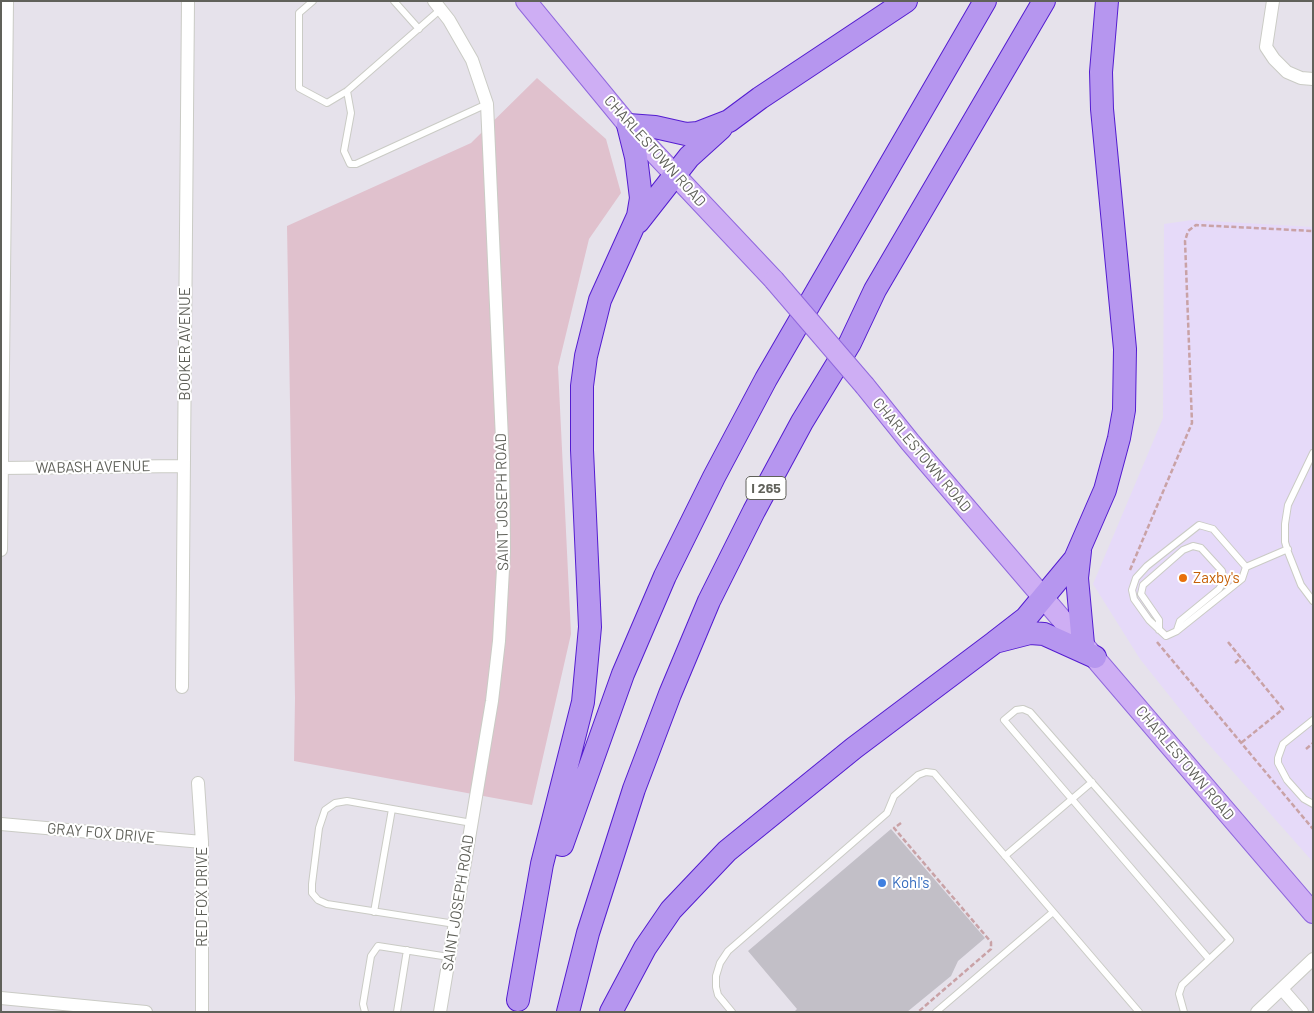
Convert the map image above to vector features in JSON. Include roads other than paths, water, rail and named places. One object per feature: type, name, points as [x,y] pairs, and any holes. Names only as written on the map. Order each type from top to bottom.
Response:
[{"type":"highway","points":[[632,231],[689,157],[729,121],[760,98],[906,1]]},
{"type":"highway","points":[[517,1006],[543,907],[574,807],[604,722],[665,576],[714,477],[766,379],[985,1]]},
{"type":"highway","name":"I 265","points":[[568,1012],[588,933],[634,789],[670,694],[709,601],[754,511],[802,422],[850,343],[875,290],[1044,1]]},
{"type":"highway","points":[[610,1012],[645,948],[671,910],[727,851],[854,748],[1026,618],[1075,559],[1113,465],[1124,410],[1125,349],[1102,109],[1101,72],[1107,1]]},
{"type":"highway","points":[[517,1006],[542,864],[575,740],[587,664],[590,590],[581,418],[586,356],[600,300],[632,231],[638,216],[641,198],[636,158],[628,125],[655,127],[686,134],[698,132],[729,121]]},
{"type":"highway","points":[[1080,548],[1077,563],[1078,587],[1089,651]]},
{"type":"highway","points":[[996,642],[1030,633],[1044,634],[1089,651]]},
{"type":"main road","name":"CHARLESTOWN ROAD","points":[[526,1],[628,125],[774,280],[1313,913]]},
{"type":"street","points":[[1,550],[7,1]]},
{"type":"street","name":"BOOKER AVENUE","points":[[182,688],[188,1]]},
{"type":"street","points":[[1273,1],[1266,47],[1274,59],[1288,72],[1301,78],[1313,79]]},
{"type":"street","name":"SAINT JOSEPH ROAD","points":[[437,5],[462,39],[472,60],[487,104],[503,462],[504,551],[502,611],[496,670],[440,1012]]},
{"type":"street","name":"WABASH AVENUE","points":[[2,468],[184,466]]},
{"type":"street","name":"RED FOX DRIVE","points":[[198,783],[202,842],[202,1012]]},
{"type":"street","name":"GRAY FOX DRIVE","points":[[1,824],[202,842]]},
{"type":"street","points":[[1259,1011],[1313,959]]},
{"type":"street","points":[[1282,989],[1302,1012]]},
{"type":"street","points":[[1,998],[146,1012]]},
{"type":"lane","points":[[313,1],[299,12],[299,88],[327,103],[347,91],[419,29],[437,5]]},
{"type":"lane","points":[[394,1],[419,29]]},
{"type":"lane","points":[[347,91],[350,112],[344,151],[350,164],[356,164],[487,104]]},
{"type":"lane","points":[[1313,453],[1288,505],[1285,524],[1288,550],[1301,585],[1313,601]]},
{"type":"lane","points":[[1246,567],[1213,529],[1204,525],[1192,529],[1147,566],[1134,584],[1134,599],[1166,636],[1177,631],[1242,579],[1246,567],[1288,550]]},
{"type":"lane","points":[[1159,630],[1160,620],[1141,594],[1143,585],[1183,550],[1193,546],[1201,548],[1222,571],[1224,581],[1219,589],[1180,621],[1177,631]]},
{"type":"lane","points":[[1184,1012],[1180,994],[1182,985],[1230,940],[1030,712],[1022,709],[1016,710],[1004,720],[1209,959]]},
{"type":"lane","points":[[1313,720],[1283,744],[1278,754],[1281,769],[1304,799],[1313,804]]},
{"type":"lane","points":[[732,1012],[718,995],[716,987],[716,976],[720,963],[728,952],[887,813],[894,796],[918,775],[926,772],[934,773],[1139,1012]]},
{"type":"lane","points":[[1005,856],[1092,782]]},
{"type":"lane","points":[[455,924],[327,904],[318,900],[312,893],[319,828],[325,810],[335,803],[347,801],[472,823]]},
{"type":"lane","points":[[374,912],[392,809]]},
{"type":"lane","points":[[936,1012],[1053,912]]},
{"type":"lane","points":[[365,1012],[363,1004],[371,956],[378,946],[449,957]]},
{"type":"lane","points":[[397,1012],[407,950]]},
{"type":"place","name":"Zaxby's","points":[[1183,578]]},
{"type":"place","name":"Kohl's","points":[[882,883]]}]
